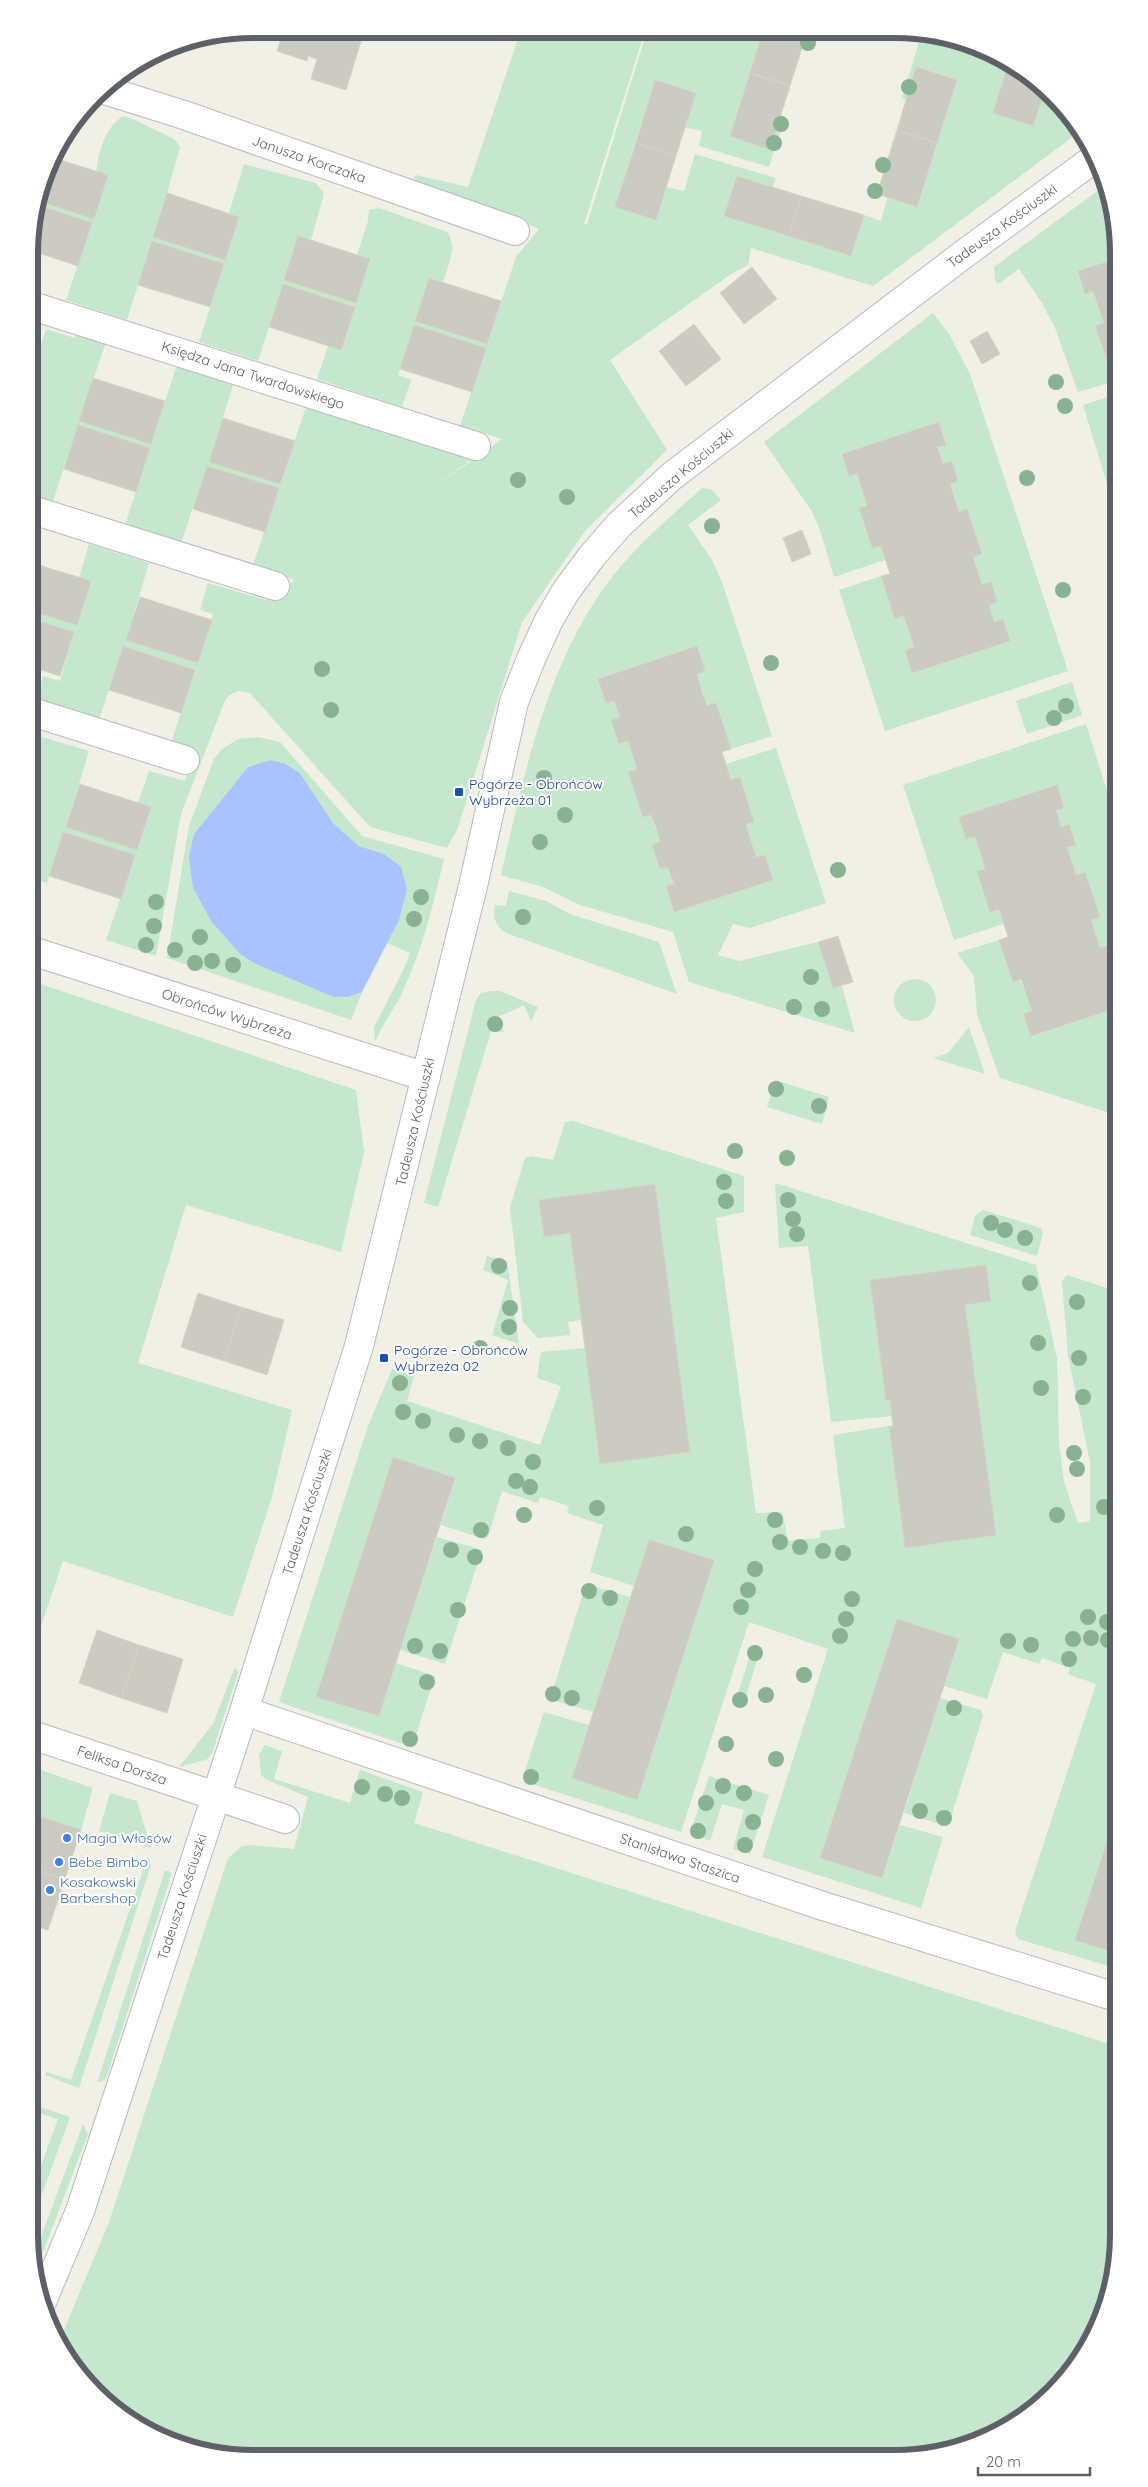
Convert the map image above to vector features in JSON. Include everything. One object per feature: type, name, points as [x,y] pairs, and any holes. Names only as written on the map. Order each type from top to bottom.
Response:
[{"type":"street","name":"Janusza Korczaka","points":[[110,92],[182,114],[515,231]]},
{"type":"street","name":"Tadeusza Kościuszki","points":[[46,2293],[80,2211],[244,1711],[359,1346],[473,886],[514,702],[531,659],[566,591],[619,525],[672,476],[952,263],[1090,162]]},
{"type":"street","name":"Księdza Jana Twardowskiego","points":[[38,307],[476,446]]},
{"type":"street","points":[[38,512],[274,586]]},
{"type":"street","points":[[38,714],[185,760]]},
{"type":"street","name":"Obrońców Wybrzeża","points":[[38,953],[426,1078]]},
{"type":"street","name":"Stanisława Staszica","points":[[244,1711],[823,1906],[1110,1995]]},
{"type":"street","name":"Feliksa Dorsza","points":[[38,1737],[215,1796]]},
{"type":"street","points":[[215,1796],[285,1819]]},
{"type":"green space","points":[[518,38],[643,38],[584,224],[587,224],[645,38],[761,38],[730,136],[770,149],[781,115],[785,117],[769,167],[699,146],[702,131],[685,127],[696,93],[655,81],[615,207],[655,220],[666,187],[684,191],[695,154],[776,178],[773,187],[737,176],[725,216],[851,256],[864,215],[881,221],[887,198],[917,207],[957,80],[916,67],[906,100],[902,98],[920,39],[965,49],[1007,68],[993,113],[1033,126],[1043,96],[1066,121],[1075,135],[873,286],[751,248],[748,265],[731,274],[610,360],[667,450],[585,531],[522,622],[458,828],[447,848],[370,827],[250,693],[238,691],[228,696],[181,814],[156,956],[106,940],[135,856],[63,832],[47,883],[38,880],[38,736],[89,751],[66,827],[137,850],[151,807],[138,803],[149,771],[185,781],[193,755],[170,746],[195,670],[123,646],[98,723],[38,704],[38,693],[43,676],[60,681],[74,632],[38,621],[38,604],[79,578],[89,544],[149,563],[126,640],[198,663],[213,614],[200,610],[208,583],[266,600],[295,580],[253,565],[279,488],[207,466],[181,543],[125,525],[150,448],[78,425],[53,501],[38,497],[38,354],[46,329],[75,338],[76,334],[106,342],[79,421],[151,444],[177,365],[234,382],[209,462],[280,484],[306,407],[472,459],[420,497],[502,439],[460,426],[486,348],[414,326],[398,375],[411,380],[402,407],[317,379],[328,346],[341,350],[354,306],[283,284],[258,361],[199,342],[224,264],[152,241],[127,320],[66,300],[92,223],[43,207],[44,203],[94,219],[96,177],[101,149],[113,125],[123,116],[174,139],[180,147],[167,193],[225,260],[239,217],[229,213],[244,164],[316,183],[324,194],[311,240],[298,236],[357,255],[368,221],[369,210],[379,208],[447,232],[452,244],[452,250],[443,282],[429,278],[416,321],[487,344],[516,257],[539,229],[469,201],[419,186],[414,177],[416,175],[468,187]]},
{"type":"green space","points":[[1101,189],[1109,224],[1110,261],[1078,272],[1085,293],[1093,291],[1104,323],[1095,326],[1108,366],[1110,365],[1110,383],[1078,392],[1055,328],[1042,303],[1019,269],[998,284],[995,280],[994,267]]},
{"type":"green space","points":[[933,313],[949,334],[970,374],[1068,671],[885,731],[839,590],[881,576],[895,618],[903,615],[914,647],[905,651],[912,673],[1010,641],[1003,619],[994,622],[989,605],[997,602],[991,583],[982,585],[973,557],[982,554],[967,510],[959,512],[950,484],[958,481],[952,461],[943,464],[937,447],[946,444],[939,422],[842,454],[849,476],[857,473],[867,506],[859,508],[872,548],[881,546],[885,560],[834,577],[820,530],[811,510],[764,442]]},
{"type":"green space","points":[[1110,397],[1110,494],[1083,405]]},
{"type":"green space","points":[[702,488],[711,489],[721,500],[688,525],[712,560],[722,582],[772,736],[731,749],[707,706],[697,674],[705,671],[697,646],[598,679],[606,703],[614,701],[620,717],[619,744],[628,741],[637,769],[636,794],[643,817],[651,815],[660,842],[652,845],[660,869],[668,867],[674,884],[666,887],[674,912],[773,880],[765,855],[756,857],[746,824],[754,821],[740,777],[731,780],[726,764],[776,748],[826,903],[750,928],[733,924],[718,955],[739,961],[818,942],[833,988],[842,986],[855,1033],[689,982],[673,932],[580,905],[543,887],[501,875],[539,724],[567,652],[585,618],[617,571],[652,534]]},
{"type":"green space","points":[[1072,682],[1082,715],[1027,734],[1016,701]]},
{"type":"green space","points":[[1086,724],[1110,800],[1110,948],[1109,945],[1100,948],[1091,920],[1099,917],[1085,872],[1076,875],[1067,847],[1076,844],[1069,824],[1061,827],[1056,810],[1064,807],[1057,786],[959,817],[966,839],[975,837],[985,869],[977,871],[990,911],[999,909],[1003,924],[954,940],[903,785]]},
{"type":"green space","points":[[258,737],[280,742],[362,836],[444,859],[431,911],[415,962],[401,995],[375,1042],[374,1027],[403,971],[410,953],[387,943],[399,920],[384,854],[359,846],[333,823],[300,773],[284,763],[270,760],[248,767],[194,834],[193,888],[211,921],[240,954],[348,997],[362,992],[351,1020],[167,958],[189,826],[214,759],[222,749],[238,739]]},
{"type":"green space","points":[[509,891],[546,901],[570,914],[659,942],[677,994],[506,933],[497,925],[494,910],[495,905],[506,906]]},
{"type":"green space","points":[[999,940],[1017,974],[1032,1011],[1023,1014],[1031,1036],[1110,1010],[1110,1113],[1000,1078],[977,1014],[974,976],[957,953]]},
{"type":"green space","points":[[1110,967],[1110,978],[1107,968]]},
{"type":"green space","points":[[919,979],[927,982],[933,988],[936,1000],[933,1012],[927,1018],[911,1021],[903,1018],[897,1012],[894,996],[897,988],[903,982]]},
{"type":"green space","points":[[38,983],[356,1090],[364,1152],[341,1252],[186,1205],[138,1363],[292,1410],[272,1497],[233,1617],[63,1561],[38,1635]]},
{"type":"green space","points":[[500,991],[538,1007],[531,1021],[524,1005],[498,1017],[504,1032],[491,1031],[438,1207],[424,1203],[476,1000],[481,993]]},
{"type":"green space","points":[[969,1027],[985,1074],[933,1058],[948,1053]]},
{"type":"green space","points":[[775,1080],[829,1097],[822,1124],[767,1107]]},
{"type":"green space","points":[[573,1121],[744,1176],[744,1212],[716,1218],[756,1513],[782,1512],[788,1541],[820,1538],[821,1531],[845,1528],[833,1435],[889,1426],[905,1548],[995,1535],[965,1305],[991,1301],[985,1265],[870,1280],[886,1400],[890,1400],[892,1416],[831,1422],[808,1246],[779,1248],[775,1183],[1036,1265],[1057,1358],[1059,1442],[1064,1482],[1078,1523],[1090,1521],[1090,1462],[1068,1356],[1062,1281],[1067,1275],[1110,1289],[1110,1833],[1075,1940],[1110,1951],[1110,1966],[1018,1939],[1015,1931],[1096,1684],[1068,1674],[1070,1668],[1042,1658],[1039,1664],[1003,1652],[987,1699],[944,1686],[959,1639],[897,1619],[820,1858],[882,1878],[900,1825],[943,1837],[921,1908],[762,1857],[828,1649],[749,1622],[681,1832],[526,1782],[523,1777],[544,1712],[589,1725],[572,1778],[637,1799],[649,1540],[634,1586],[590,1572],[603,1525],[567,1513],[569,1506],[540,1497],[538,1503],[502,1491],[488,1537],[484,1539],[441,1525],[455,1478],[393,1457],[316,1697],[379,1716],[396,1663],[435,1676],[412,1747],[279,1702],[368,1426],[392,1369],[414,1376],[407,1401],[540,1445],[561,1386],[537,1378],[541,1352],[585,1348],[600,1463],[690,1451],[655,1184],[539,1200],[544,1236],[570,1233],[581,1320],[568,1322],[570,1335],[538,1338],[523,1322],[510,1207],[525,1158],[531,1156],[553,1160],[565,1122]]},
{"type":"green space","points":[[983,1210],[1041,1228],[1043,1233],[1037,1256],[970,1235],[975,1216]]},
{"type":"green space","points":[[487,1256],[507,1261],[519,1344],[492,1335],[508,1280],[483,1270]]},
{"type":"green space","points":[[437,1537],[482,1550],[445,1664],[400,1650]]},
{"type":"green space","points":[[586,1584],[630,1597],[593,1712],[550,1699]]},
{"type":"green space","points":[[753,1646],[761,1648],[742,1708],[734,1705]]},
{"type":"green space","points":[[235,1667],[238,1673],[213,1751],[208,1759],[179,1767],[213,1724]]},
{"type":"green space","points":[[940,1698],[981,1710],[983,1716],[949,1823],[943,1825],[904,1813]]},
{"type":"green space","points":[[265,1745],[282,1751],[274,1779],[350,1803],[360,1770],[423,1792],[414,1823],[1110,2044],[1109,2263],[1094,2317],[1082,2342],[1066,2366],[1048,2387],[1027,2405],[991,2427],[951,2442],[924,2448],[896,2450],[252,2450],[224,2448],[183,2438],[145,2421],[121,2405],[100,2387],[82,2366],[62,2334],[109,2222],[228,1858],[242,1846],[249,1845],[294,1849],[308,1797],[267,1780],[261,1775],[259,1755]]},
{"type":"green space","points":[[38,1769],[93,1788],[81,1830],[38,1816]]},
{"type":"green space","points":[[709,1776],[769,1795],[750,1854],[733,1849],[744,1810],[722,1804],[710,1841],[690,1834]]},
{"type":"green space","points":[[110,1793],[137,1801],[151,1848],[99,1831]]},
{"type":"green space","points":[[148,1856],[151,1865],[79,2088],[45,2075],[47,2072],[71,2080]]},
{"type":"green space","points":[[165,1870],[172,1873],[106,2079],[97,2083]]},
{"type":"green space","points":[[38,2106],[70,2117],[38,2205],[38,2174],[58,2119],[38,2113]]},
{"type":"green space","points":[[83,2124],[88,2134],[39,2263],[38,2245]]},
{"type":"water","points":[[270,760],[284,763],[300,773],[333,823],[359,846],[384,854],[401,867],[407,889],[399,920],[362,992],[348,997],[334,997],[256,964],[240,954],[211,921],[193,888],[189,856],[194,834],[248,767]]},
{"type":"building","points":[[281,38],[362,38],[346,90],[311,79],[317,59],[308,56],[307,61],[277,51]]},
{"type":"building","points":[[761,38],[805,38],[790,86],[750,73]]},
{"type":"building","points":[[925,40],[951,45],[967,50],[966,53]]},
{"type":"building","points":[[916,67],[957,80],[937,143],[897,130]]},
{"type":"building","points":[[1007,68],[1043,96],[1033,126],[993,113]]},
{"type":"building","points":[[750,73],[790,86],[770,150],[730,136]]},
{"type":"building","points":[[655,80],[696,93],[676,156],[636,143]]},
{"type":"building","points":[[897,130],[937,143],[917,207],[877,194]]},
{"type":"building","points":[[636,143],[676,156],[656,220],[615,207]]},
{"type":"building","points":[[59,159],[108,175],[94,219],[44,203]]},
{"type":"building","points":[[737,176],[801,196],[789,236],[724,216]]},
{"type":"building","points":[[167,193],[239,217],[225,260],[153,237]]},
{"type":"building","points":[[801,196],[864,215],[851,256],[789,236]]},
{"type":"building","points":[[43,207],[92,223],[78,266],[38,253],[39,224]]},
{"type":"building","points":[[298,236],[370,259],[356,303],[284,280]]},
{"type":"building","points":[[152,241],[224,264],[210,307],[138,285]]},
{"type":"building","points":[[1110,261],[1109,366],[1095,326],[1104,323],[1093,291],[1085,294],[1078,271]]},
{"type":"building","points":[[752,267],[777,299],[744,324],[720,293]]},
{"type":"building","points":[[429,278],[501,301],[487,344],[415,321]]},
{"type":"building","points":[[283,284],[355,307],[341,350],[269,327]]},
{"type":"building","points":[[694,324],[721,359],[686,386],[659,351]]},
{"type":"building","points":[[414,325],[486,348],[472,392],[400,369]]},
{"type":"building","points":[[987,331],[1000,354],[982,364],[970,341]]},
{"type":"building","points":[[93,378],[165,401],[151,444],[79,421]]},
{"type":"building","points":[[223,418],[295,441],[280,484],[209,462]]},
{"type":"building","points":[[939,422],[946,445],[937,447],[943,464],[952,461],[958,481],[950,484],[959,512],[967,509],[982,554],[973,557],[982,585],[991,582],[997,602],[989,605],[994,622],[1003,619],[1010,641],[912,673],[905,651],[914,647],[909,631],[903,615],[895,619],[881,576],[890,574],[881,546],[872,548],[859,508],[867,506],[857,473],[849,476],[842,454]]},
{"type":"building","points":[[78,425],[150,448],[136,492],[64,469]]},
{"type":"building","points":[[207,466],[279,488],[265,532],[193,509]]},
{"type":"building","points":[[802,530],[811,554],[792,562],[783,538]]},
{"type":"building","points":[[38,565],[91,581],[77,625],[38,613]]},
{"type":"building","points":[[140,597],[212,620],[198,663],[126,640]]},
{"type":"building","points":[[38,621],[74,632],[60,676],[38,669]]},
{"type":"building","points":[[123,646],[195,670],[181,713],[109,690]]},
{"type":"building","points":[[697,646],[705,671],[697,674],[702,692],[707,706],[716,703],[731,749],[722,752],[731,780],[740,777],[754,822],[746,824],[756,857],[765,855],[773,880],[674,912],[666,886],[674,884],[668,867],[660,869],[652,845],[660,842],[656,827],[651,815],[643,817],[628,772],[637,769],[628,741],[619,744],[611,720],[620,717],[614,701],[606,703],[598,679]]},
{"type":"building","points":[[80,784],[151,807],[137,850],[66,827]]},
{"type":"building","points":[[1057,785],[1064,808],[1056,810],[1061,827],[1069,824],[1076,845],[1067,847],[1076,875],[1085,872],[1100,917],[1091,920],[1100,948],[1109,945],[1110,948],[1110,967],[1107,968],[1110,978],[1110,1010],[1031,1036],[1023,1014],[1032,1011],[1021,979],[1013,982],[999,940],[1008,937],[999,909],[990,912],[977,871],[985,869],[980,851],[975,837],[966,839],[959,817]]},
{"type":"building","points":[[63,832],[135,855],[121,899],[49,876]]},
{"type":"building","points":[[838,936],[853,982],[833,988],[818,942]]},
{"type":"building","points":[[655,1184],[690,1452],[600,1464],[570,1233],[544,1237],[539,1200]]},
{"type":"building","points":[[986,1265],[991,1301],[965,1305],[996,1535],[905,1548],[889,1426],[893,1426],[890,1400],[886,1401],[870,1280]]},
{"type":"building","points":[[198,1293],[241,1307],[224,1361],[181,1347]]},
{"type":"building","points":[[241,1307],[284,1320],[267,1375],[224,1361]]},
{"type":"building","points":[[393,1457],[455,1478],[379,1716],[316,1697]]},
{"type":"building","points":[[649,1540],[714,1560],[637,1800],[572,1778]]},
{"type":"building","points":[[897,1619],[959,1639],[882,1878],[820,1858]]},
{"type":"building","points":[[97,1630],[139,1645],[121,1698],[79,1683]]},
{"type":"building","points":[[139,1645],[183,1659],[167,1713],[121,1698]]},
{"type":"building","points":[[38,1816],[81,1830],[65,1879],[38,1871]]},
{"type":"building","points":[[1110,1833],[1110,1951],[1075,1940]]},
{"type":"building","points":[[38,1871],[65,1879],[48,1930],[38,1927]]},
{"type":"place","name":"Pogórze - Obrońców Wybrzeża 01","points":[[459,792]]},
{"type":"place","name":"Pogórze - Obrońców Wybrzeża 02","points":[[384,1358]]},
{"type":"place","name":"Magia Włosów","points":[[67,1838]]},
{"type":"place","name":"Bebe Bimbo","points":[[59,1862]]},
{"type":"place","name":"Kosakowski Barbershop","points":[[50,1890]]}]
